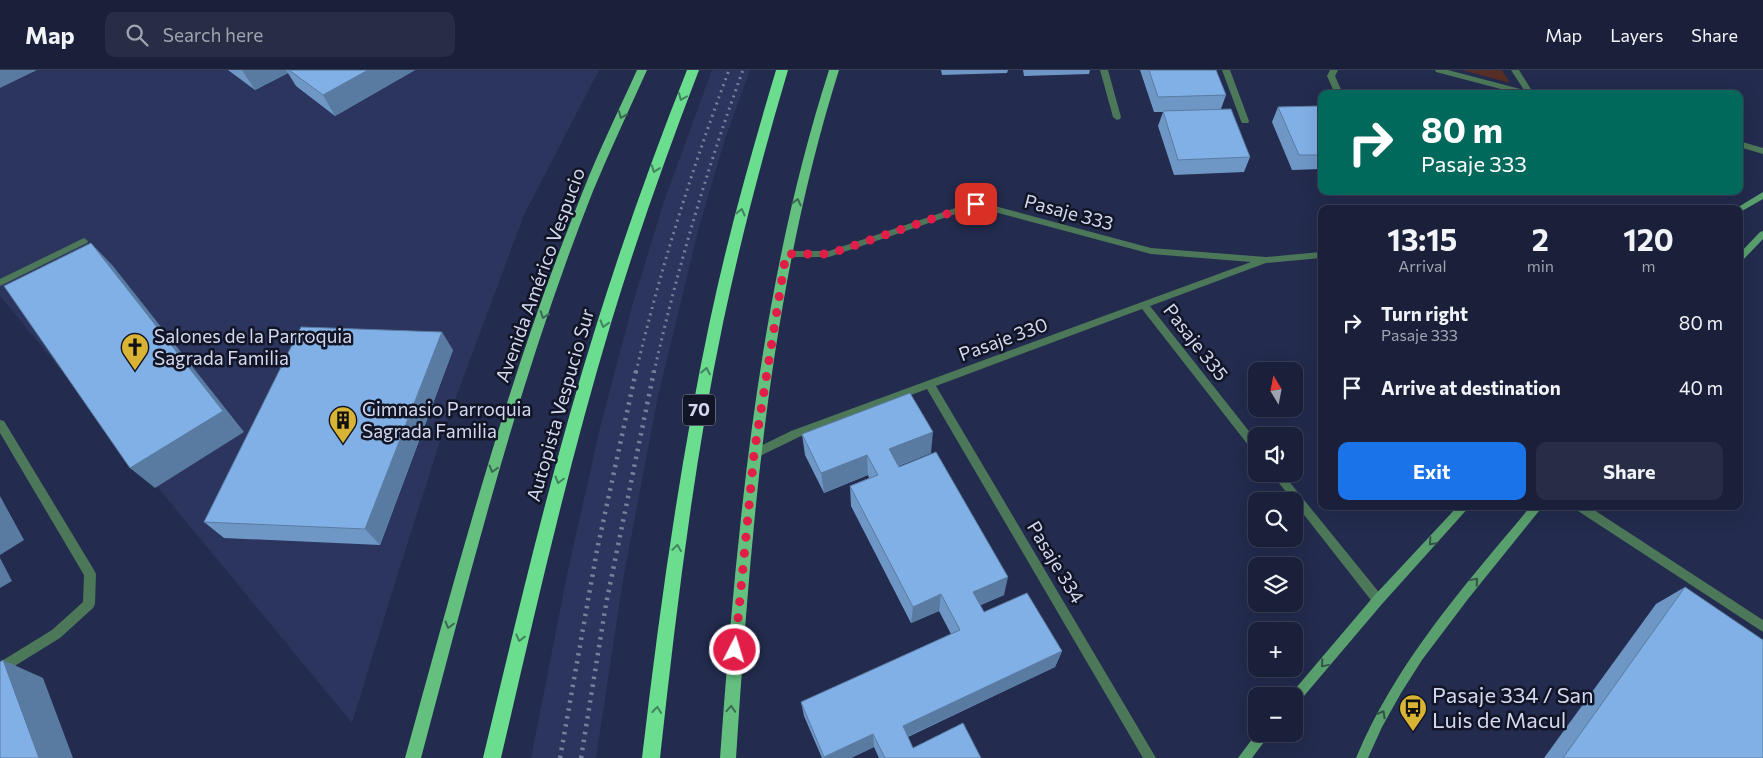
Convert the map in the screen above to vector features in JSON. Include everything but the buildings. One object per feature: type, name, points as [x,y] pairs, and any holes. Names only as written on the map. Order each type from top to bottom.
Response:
[{"type":"highway","name":"Autopista Vespucio Sur","points":[[492,758],[556,492],[587,378],[617,278],[642,204],[693,70]]},
{"type":"highway","name":"70","points":[[651,758],[666,624],[685,488],[705,373],[746,193],[782,70]]},
{"type":"main road","name":"Avenida Américo Vespucio","points":[[413,758],[496,458],[589,190],[642,70]]},
{"type":"main road","points":[[728,758],[737,622],[754,454],[786,254],[814,133],[834,70]]},
{"type":"street","points":[[1104,70],[1117,117]]},
{"type":"street","points":[[1226,70],[1245,121]]},
{"type":"street","points":[[1334,70],[1331,76],[1337,90]]},
{"type":"street","points":[[1440,70],[1515,90]]},
{"type":"street","points":[[1515,70],[1528,90]]},
{"type":"street","points":[[1743,145],[1763,150]]},
{"type":"street","points":[[1743,207],[1763,195]]},
{"type":"street","name":"Pasaje 333","points":[[786,254],[829,254],[976,204],[1151,252],[1266,260],[1318,255]]},
{"type":"street","points":[[1743,255],[1763,234]]},
{"type":"street","points":[[0,283],[84,240]]},
{"type":"street","name":"Pasaje 330","points":[[754,454],[795,434],[1266,260]]},
{"type":"street","name":"Pasaje 335","points":[[1144,305],[1248,437]]},
{"type":"street","name":"Pasaje 334","points":[[930,384],[1150,758]]},
{"type":"street","points":[[0,424],[90,574],[89,604],[56,634],[0,669]]},
{"type":"street","points":[[1284,482],[1378,600]]},
{"type":"street","points":[[1303,688],[1378,600],[1461,510]]},
{"type":"street","points":[[1362,758],[1374,729],[1398,685],[1424,645],[1463,595],[1535,510]]},
{"type":"street","points":[[1585,510],[1763,627]]},
{"type":"street","points":[[1244,758],[1257,742]]},
{"type":"shaded area","points":[[0,70],[599,70],[524,215],[442,435],[352,723],[0,296]]},
{"type":"shaded area","points":[[712,70],[750,70],[725,139],[699,227],[658,396],[623,580],[596,758],[531,758],[568,570],[599,432],[632,306],[664,201]]},
{"type":"shaded area","points":[[1462,70],[1502,70],[1510,83]]},
{"type":"railway","points":[[636,372],[655,296],[678,220],[729,70]]},
{"type":"railway","points":[[654,372],[694,220],[743,70]]},
{"type":"railway","points":[[560,758],[597,550],[636,371]]},
{"type":"railway","points":[[581,758],[606,604],[654,371]]},
{"type":"place","name":"Salones de la Parroquia Sagrada Familia","points":[[135,371]]},
{"type":"place","name":"Gimnasio Parroquia Sagrada Familia","points":[[343,444]]},
{"type":"place","name":"Pasaje 334 / San Luis de Macul","points":[[1413,732]]},
{"type":"route","points":[[735,650],[744,540],[754,454],[786,254],[829,254],[976,204]]}]
